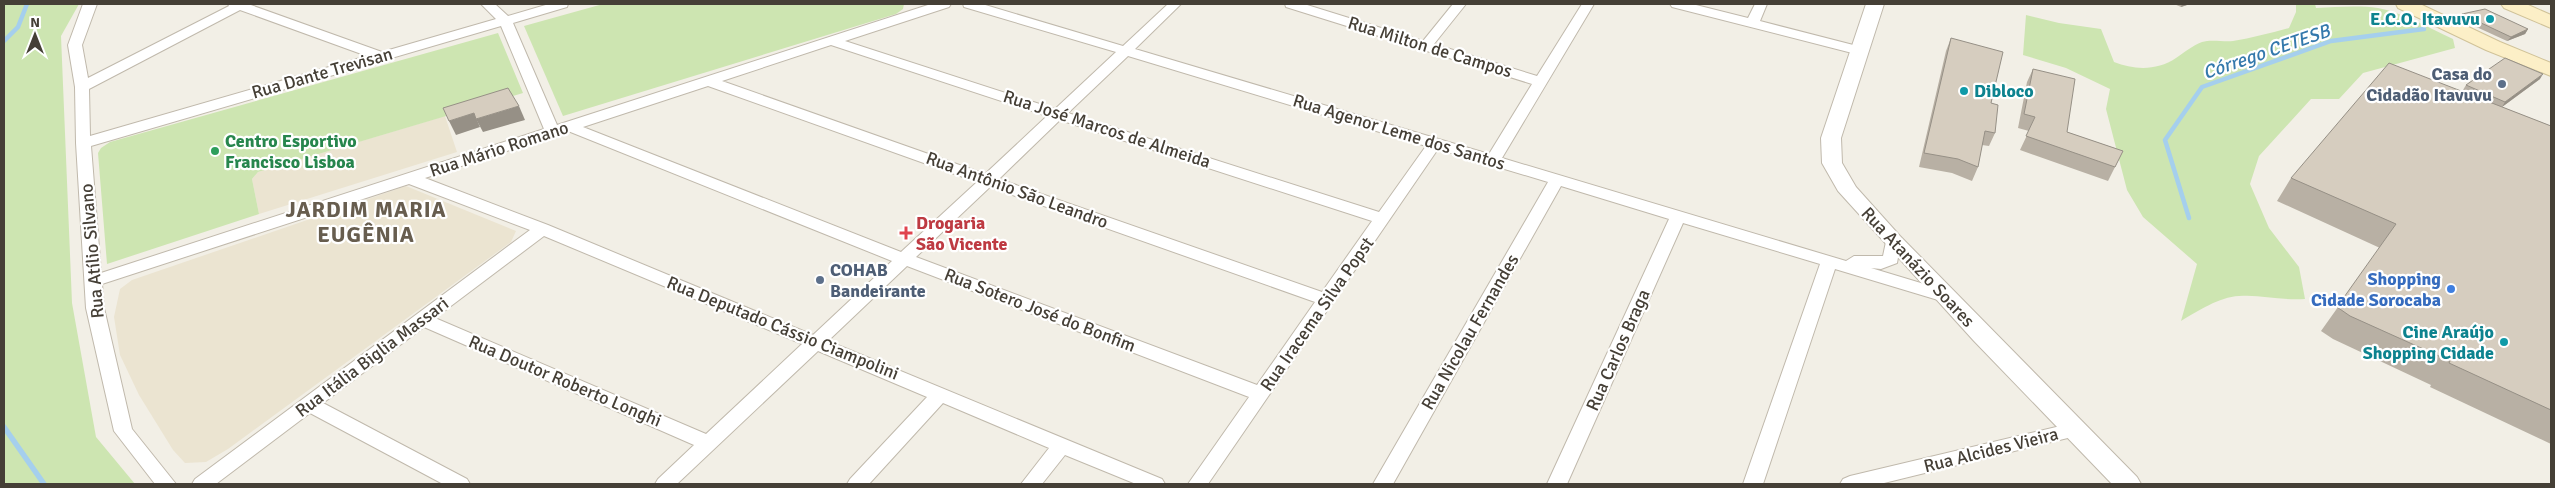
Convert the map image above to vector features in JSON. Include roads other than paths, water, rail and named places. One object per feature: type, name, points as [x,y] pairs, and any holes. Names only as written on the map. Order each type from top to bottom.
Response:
[{"type":"main road","points":[[2405,4],[2524,59],[2551,69]]},
{"type":"main road","points":[[2511,4],[2538,14]]},
{"type":"street","name":"Rua Atílio Silvano","points":[[90,4],[75,45],[82,87],[83,143],[95,308],[123,431],[166,484]]},
{"type":"street","points":[[82,87],[238,4],[380,56]]},
{"type":"street","points":[[487,4],[505,20],[552,132]]},
{"type":"street","name":"Rua Dante Trevisan","points":[[83,143],[562,4]]},
{"type":"street","name":"Rua Mário Romano","points":[[905,16],[922,4]]},
{"type":"street","name":"Rua Mário Romano","points":[[93,281],[944,4]]},
{"type":"street","name":"Rua Agenor Leme dos Santos","points":[[969,4],[1948,297]]},
{"type":"street","points":[[665,484],[1175,4]]},
{"type":"street","name":"Rua Milton de Campos","points":[[1291,4],[1319,8],[1426,46],[1541,82]]},
{"type":"street","points":[[1426,46],[1460,4]]},
{"type":"street","points":[[1493,160],[1588,4]]},
{"type":"street","points":[[1677,4],[1860,51]]},
{"type":"street","points":[[1753,23],[1762,4]]},
{"type":"street","name":"Rua Atanázio Soares","points":[[1875,4],[1831,138],[1832,163],[1848,191],[1893,241],[2073,430],[2128,484]]},
{"type":"street","name":"Rua José Marcos de Almeida","points":[[831,40],[1382,219]]},
{"type":"street","name":"Rua Antônio São Leandro","points":[[708,80],[1326,300]]},
{"type":"street","name":"Rua Sotero José do Bonfim","points":[[568,126],[904,259],[1261,394]]},
{"type":"street","name":"Rua Iracema Silva Popst","points":[[1198,484],[1435,143]]},
{"type":"street","name":"Rua Deputado Cássio Ciampolini","points":[[409,178],[542,229],[1155,484]]},
{"type":"street","name":"Rua Nicolau Fernandes","points":[[1383,484],[1557,180]]},
{"type":"street","name":"Rua Carlos Braga","points":[[1558,484],[1678,216]]},
{"type":"street","name":"Rua Itália Biglia Massari","points":[[202,484],[542,229]]},
{"type":"street","name":"Rua Agenor Leme dos Santos","points":[[1829,261],[1881,263],[1891,259],[1893,241]]},
{"type":"street","points":[[1753,484],[1829,261]]},
{"type":"street","name":"Rua Doutor Roberto Longhi","points":[[422,319],[709,443]]},
{"type":"street","points":[[857,484],[941,394]]},
{"type":"street","points":[[308,404],[460,484]]},
{"type":"street","name":"Rua Alcides Vieira","points":[[1850,484],[2073,430]]},
{"type":"street","points":[[1031,484],[1062,445]]},
{"type":"waterway","points":[[4,41],[18,27],[27,4]]},
{"type":"waterway","name":"Córrego CETESB","points":[[2189,218],[2165,140],[2202,87],[2331,41],[2424,29]]},
{"type":"waterway","points":[[4,427],[44,484]]},
{"type":"place","name":"E.C.O. Itavuvu","points":[[2490,19]]},
{"type":"place","name":"Casa do Cidadão Itavuvu","points":[[2502,84]]},
{"type":"place","name":"Dibloco","points":[[1964,91]]},
{"type":"place","name":"Centro Esportivo Francisco Lisboa","points":[[215,151]]},
{"type":"place","name":"Drogaria São Vicente","points":[[906,233]]},
{"type":"place","name":"COHAB Bandeirante","points":[[820,280]]},
{"type":"place","name":"Shopping Cidade Sorocaba","points":[[2451,289]]},
{"type":"place","name":"Cine Araújo Shopping Cidade","points":[[2504,342]]},
{"type":"district","name":"JARDIM MARIA EUGÊNIA","points":[[366,222]]}]
